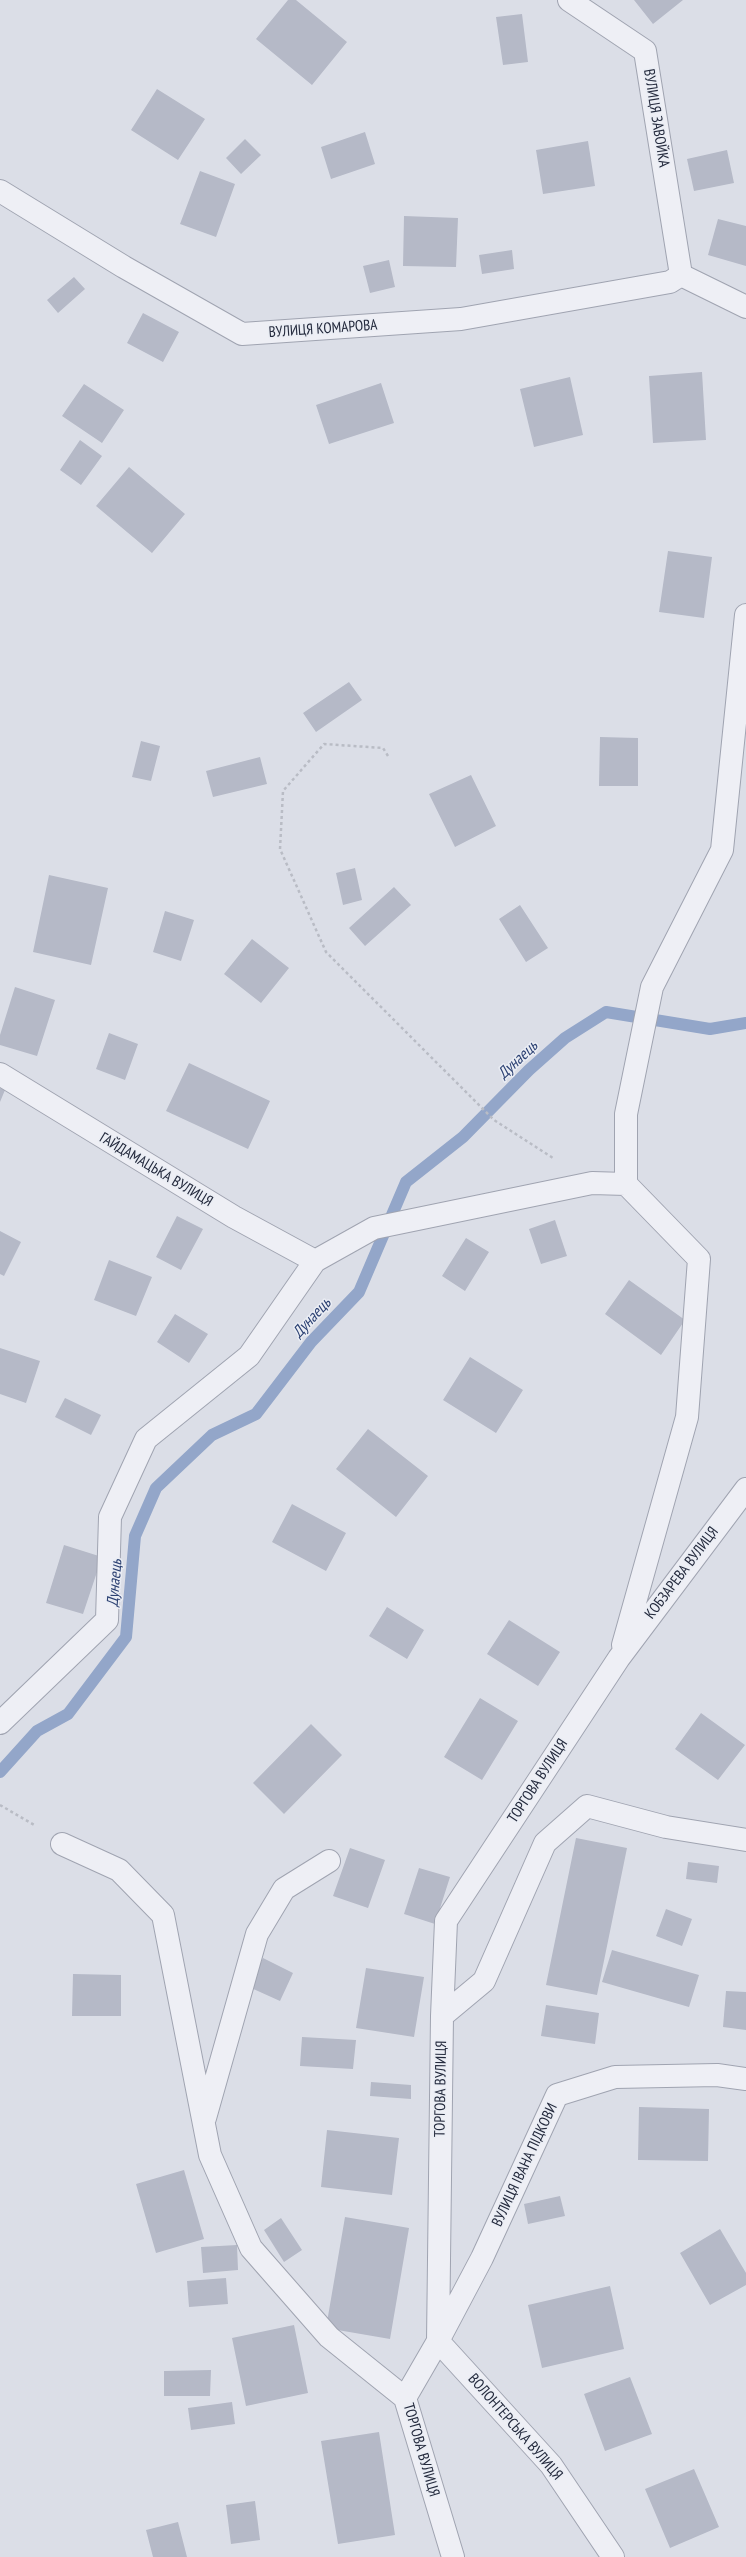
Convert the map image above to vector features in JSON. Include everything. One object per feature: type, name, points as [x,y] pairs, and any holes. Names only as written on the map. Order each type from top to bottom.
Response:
[{"type":"street","name":"ВУЛИЦЯ ЗАВОЙКА","points":[[569,0],[645,51],[681,275]]},
{"type":"street","name":"ВУЛИЦЯ КОМАРОВА","points":[[0,191],[124,267],[242,334],[461,319],[670,282],[681,275]]},
{"type":"street","points":[[681,275],[746,307]]},
{"type":"street","points":[[619,1658],[687,1417],[699,1259],[626,1184],[626,1114],[652,987],[722,850],[746,615]]},
{"type":"street","name":"ГАЙДАМАЦЬКА ВУЛИЦЯ","points":[[0,1074],[234,1217],[315,1261]]},
{"type":"street","points":[[0,1723],[107,1620],[110,1517],[146,1439],[249,1356],[315,1261],[374,1228],[592,1184],[626,1184]]},
{"type":"street","name":"КОБЗАРЕВА ВУЛИЦЯ","points":[[619,1658],[746,1489]]},
{"type":"street","name":"ТОРГОВА ВУЛИЦЯ","points":[[453,2557],[405,2398],[438,2342],[442,2016],[446,1921],[619,1658]]},
{"type":"street","points":[[442,2016],[484,1981],[545,1843],[587,1806],[666,1827],[746,1840]]},
{"type":"street","points":[[62,1844],[119,1870],[163,1915],[210,2155],[251,2248],[329,2336],[405,2398]]},
{"type":"street","points":[[204,2121],[257,1934],[284,1889],[329,1861]]},
{"type":"street","name":"ВУЛИЦЯ ІВАНА ПІДКОВИ","points":[[438,2342],[482,2258],[557,2095],[615,2077],[717,2075],[746,2079]]},
{"type":"street","name":"ВОЛОНТЕРСЬКА ВУЛИЦЯ","points":[[438,2342],[551,2465],[613,2557]]},
{"type":"path","points":[[388,756],[383,748],[324,744],[283,791],[280,849],[326,952],[494,1120],[592,1184]]},
{"type":"path","points":[[0,1805],[12,1814]]},
{"type":"building","points":[[288,0],[296,0],[347,42],[312,85],[256,39]]},
{"type":"building","points":[[634,0],[683,0],[653,24]]},
{"type":"building","points":[[522,14],[528,62],[503,65],[496,17]]},
{"type":"building","points":[[157,89],[205,119],[178,160],[131,130]]},
{"type":"building","points":[[365,132],[375,164],[331,179],[321,147]]},
{"type":"building","points":[[245,139],[261,155],[241,174],[226,158]]},
{"type":"building","points":[[588,141],[595,186],[543,194],[536,150]]},
{"type":"building","points":[[727,150],[734,183],[694,191],[687,159]]},
{"type":"building","points":[[200,171],[235,184],[216,237],[180,224]]},
{"type":"building","points":[[404,216],[458,218],[456,267],[403,266]]},
{"type":"building","points":[[718,219],[746,226],[746,266],[708,255]]},
{"type":"building","points":[[512,250],[514,269],[482,274],[479,255]]},
{"type":"building","points":[[389,260],[395,287],[370,293],[363,266]]},
{"type":"building","points":[[74,277],[85,289],[58,313],[47,300]]},
{"type":"building","points":[[143,313],[179,332],[163,362],[127,343]]},
{"type":"building","points":[[702,372],[706,440],[653,443],[649,376]]},
{"type":"building","points":[[570,377],[583,435],[534,447],[520,389]]},
{"type":"building","points":[[381,383],[394,423],[329,444],[316,405]]},
{"type":"building","points":[[84,384],[124,410],[102,443],[62,416]]},
{"type":"building","points":[[80,440],[102,456],[81,485],[60,470]]},
{"type":"building","points":[[129,467],[185,514],[152,553],[96,506]]},
{"type":"building","points":[[668,551],[712,557],[704,618],[659,612]]},
{"type":"building","points":[[349,682],[362,700],[316,732],[303,713]]},
{"type":"building","points":[[600,737],[638,738],[638,786],[599,786]]},
{"type":"building","points":[[141,741],[160,746],[151,781],[132,777]]},
{"type":"building","points":[[260,757],[267,784],[213,797],[206,771]]},
{"type":"building","points":[[471,775],[496,826],[455,847],[429,794]]},
{"type":"building","points":[[355,868],[362,900],[343,905],[336,873]]},
{"type":"building","points":[[49,875],[108,888],[91,965],[33,952]]},
{"type":"building","points":[[394,887],[411,905],[365,946],[349,928]]},
{"type":"building","points":[[520,905],[548,948],[526,962],[499,919]]},
{"type":"building","points":[[165,911],[194,920],[181,961],[153,952]]},
{"type":"building","points":[[252,939],[289,968],[261,1003],[224,974]]},
{"type":"building","points":[[15,987],[55,1000],[37,1056],[0,1045],[0,1035]]},
{"type":"building","points":[[109,1033],[138,1044],[125,1080],[96,1069]]},
{"type":"building","points":[[189,1063],[270,1101],[248,1149],[166,1111]]},
{"type":"building","points":[[0,1088],[5,1090],[0,1102]]},
{"type":"building","points":[[177,1216],[203,1229],[181,1270],[156,1257]]},
{"type":"building","points":[[555,1220],[567,1256],[541,1264],[529,1229]]},
{"type":"building","points":[[0,1231],[21,1242],[4,1276],[0,1274]]},
{"type":"building","points":[[466,1238],[489,1252],[465,1291],[442,1276]]},
{"type":"building","points":[[109,1260],[152,1277],[136,1316],[94,1300]]},
{"type":"building","points":[[629,1280],[685,1320],[661,1355],[605,1314]]},
{"type":"building","points":[[175,1314],[208,1334],[189,1363],[157,1342]]},
{"type":"building","points":[[0,1348],[40,1361],[26,1403],[0,1394]]},
{"type":"building","points":[[470,1357],[523,1390],[496,1433],[443,1400]]},
{"type":"building","points":[[65,1398],[101,1415],[91,1435],[55,1417]]},
{"type":"building","points":[[368,1429],[428,1476],[396,1517],[336,1469]]},
{"type":"building","points":[[292,1504],[346,1533],[326,1571],[272,1542]]},
{"type":"building","points":[[64,1545],[102,1557],[83,1614],[46,1603]]},
{"type":"building","points":[[387,1607],[424,1630],[407,1659],[369,1636]]},
{"type":"building","points":[[509,1620],[560,1652],[538,1686],[487,1654]]},
{"type":"building","points":[[480,1698],[518,1721],[482,1780],[444,1757]]},
{"type":"building","points":[[701,1713],[745,1745],[718,1780],[675,1749]]},
{"type":"building","points":[[311,1724],[342,1755],[284,1814],[253,1783]]},
{"type":"building","points":[[576,1838],[627,1848],[597,1995],[546,1985]]},
{"type":"building","points":[[350,1848],[385,1860],[368,1908],[333,1896]]},
{"type":"building","points":[[688,1862],[719,1866],[717,1883],[686,1879]]},
{"type":"building","points":[[419,1868],[450,1877],[435,1924],[404,1914]]},
{"type":"building","points":[[666,1909],[692,1919],[682,1946],[656,1936]]},
{"type":"building","points":[[612,1950],[699,1975],[689,2007],[602,1982]]},
{"type":"building","points":[[263,1958],[293,1973],[280,2001],[249,1987]]},
{"type":"building","points":[[366,1968],[424,1977],[414,2037],[356,2028]]},
{"type":"building","points":[[73,1974],[121,1975],[121,2016],[72,2016]]},
{"type":"building","points":[[726,1991],[746,1992],[746,2030],[723,2027]]},
{"type":"building","points":[[546,2005],[599,2013],[595,2044],[541,2036]]},
{"type":"building","points":[[302,2037],[356,2040],[353,2069],[300,2066]]},
{"type":"building","points":[[371,2082],[411,2085],[411,2099],[370,2096]]},
{"type":"building","points":[[639,2107],[709,2109],[708,2161],[638,2160]]},
{"type":"building","points":[[327,2130],[399,2138],[392,2195],[321,2187]]},
{"type":"building","points":[[184,2170],[204,2239],[156,2253],[136,2184]]},
{"type":"building","points":[[560,2196],[565,2216],[528,2224],[524,2204]]},
{"type":"building","points":[[345,2217],[409,2228],[390,2339],[326,2328]]},
{"type":"building","points":[[281,2218],[302,2250],[284,2262],[264,2230]]},
{"type":"building","points":[[720,2229],[746,2273],[746,2285],[710,2305],[680,2253]]},
{"type":"building","points":[[237,2245],[238,2270],[203,2273],[201,2247]]},
{"type":"building","points":[[226,2278],[228,2304],[189,2307],[187,2281]]},
{"type":"building","points":[[610,2286],[624,2349],[542,2368],[528,2305]]},
{"type":"building","points":[[294,2325],[308,2393],[246,2406],[232,2338]]},
{"type":"building","points":[[211,2370],[210,2396],[164,2396],[164,2371]]},
{"type":"building","points":[[630,2377],[652,2434],[605,2451],[584,2394]]},
{"type":"building","points":[[232,2402],[235,2424],[191,2430],[188,2408]]},
{"type":"building","points":[[379,2432],[395,2535],[338,2544],[321,2441]]},
{"type":"building","points":[[694,2469],[719,2527],[670,2548],[645,2489]]},
{"type":"building","points":[[255,2501],[260,2540],[231,2544],[226,2505]]},
{"type":"building","points":[[178,2522],[187,2557],[153,2557],[146,2530]]},
{"type":"waterway","name":"Дунаець","points":[[0,1772],[37,1731],[68,1714],[126,1637],[135,1536],[156,1488],[212,1435],[256,1414],[311,1342],[359,1292],[406,1182],[463,1137],[529,1070],[565,1038],[606,1012],[710,1029],[746,1023]]}]
